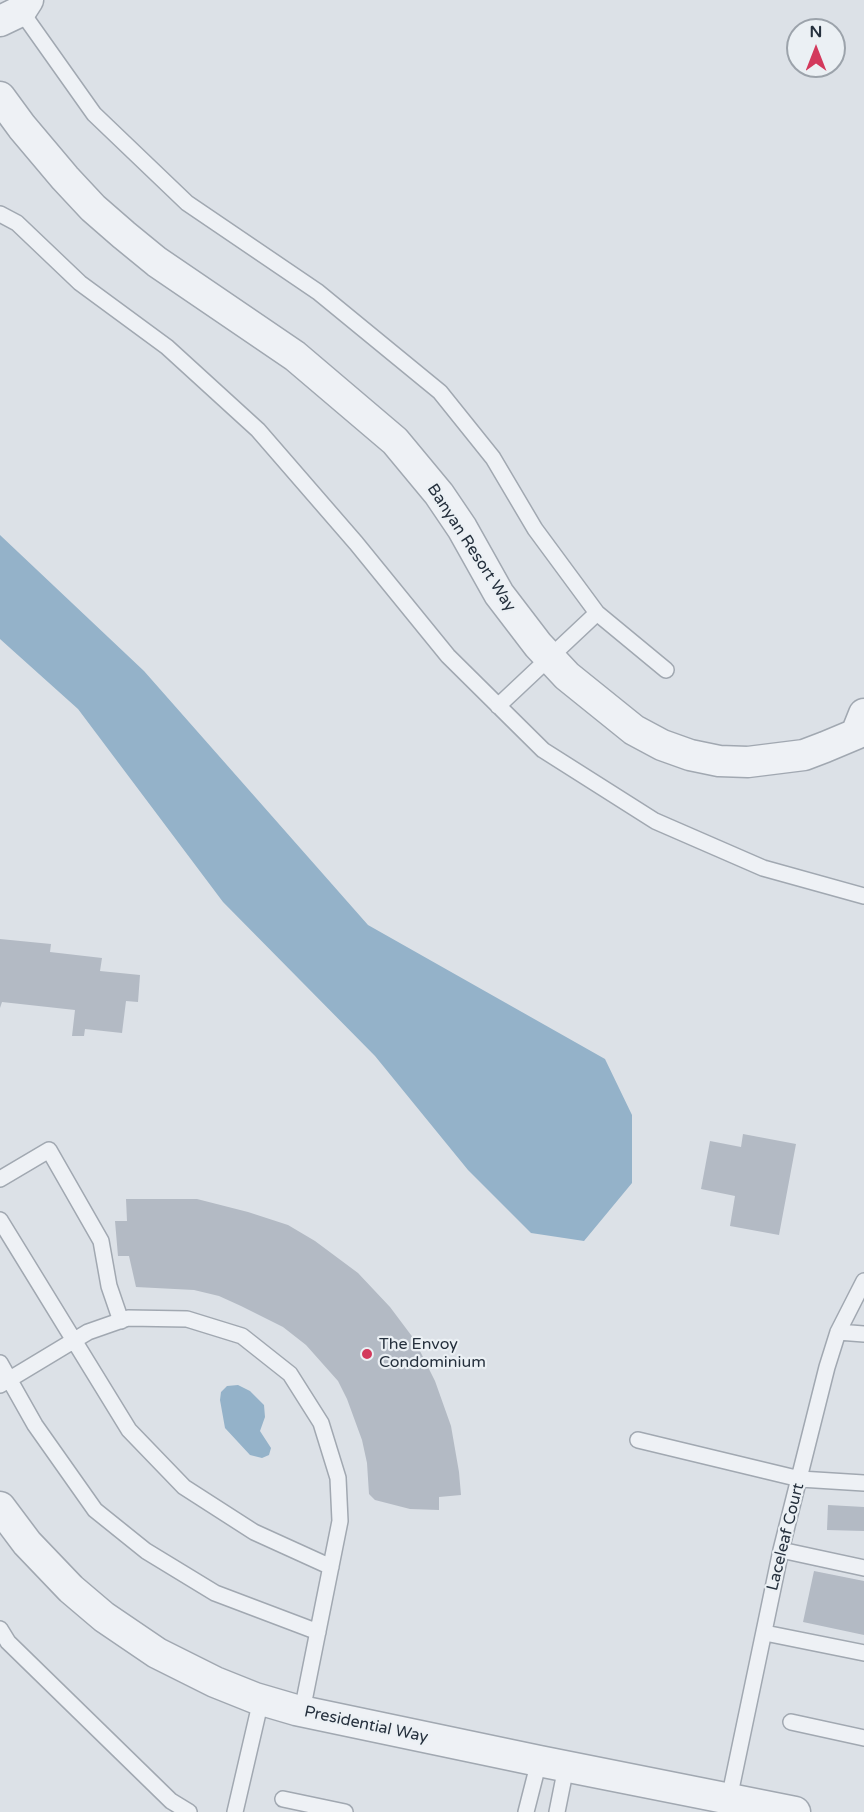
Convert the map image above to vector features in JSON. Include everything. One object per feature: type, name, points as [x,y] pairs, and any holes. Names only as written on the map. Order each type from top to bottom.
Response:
[{"type":"street","name":"Banyan Resort Way","points":[[0,97],[64,178],[109,221],[157,262],[265,334],[319,374],[396,441],[439,494],[462,528],[514,616],[567,676],[633,730],[662,746],[690,754],[719,761],[748,762],[775,760],[804,754],[861,731]]},
{"type":"street","name":"Presidential Way","points":[[0,1508],[27,1544],[71,1589],[104,1617],[158,1653],[215,1682],[261,1700],[302,1711],[552,1764],[795,1812]]},
{"type":"lane","points":[[16,11],[94,114],[187,204],[318,292],[440,392],[493,458],[535,529],[597,613],[666,670]]},
{"type":"lane","points":[[0,214],[17,224],[80,283],[167,347],[258,430],[356,543],[448,656],[543,750],[655,821],[763,868],[864,896]]},
{"type":"lane","points":[[498,705],[597,613]]},
{"type":"lane","points":[[0,1179],[49,1150],[101,1241],[109,1286],[121,1321]]},
{"type":"lane","points":[[0,1220],[129,1430],[184,1487],[254,1532],[331,1567]]},
{"type":"lane","name":"Laceleaf Court","points":[[729,1799],[781,1550],[827,1367],[838,1332],[864,1281]]},
{"type":"lane","points":[[5,1382],[88,1332],[128,1318],[187,1319],[242,1336],[290,1374],[321,1423],[338,1478],[340,1521],[302,1711]]},
{"type":"lane","points":[[838,1332],[864,1334]]},
{"type":"lane","points":[[0,1364],[5,1382],[95,1510],[146,1551],[214,1593],[318,1632]]},
{"type":"lane","points":[[638,1440],[800,1479],[864,1483]]},
{"type":"lane","points":[[781,1550],[864,1568]]},
{"type":"lane","points":[[0,1629],[8,1642],[171,1801],[189,1812]]},
{"type":"lane","points":[[765,1633],[864,1653]]},
{"type":"lane","points":[[235,1812],[261,1700]]},
{"type":"lane","points":[[791,1722],[864,1738]]},
{"type":"lane","points":[[526,1812],[552,1764]]},
{"type":"lane","points":[[552,1764],[557,1812]]},
{"type":"lane","points":[[283,1799],[345,1812]]},
{"type":"water","points":[[0,535],[144,671],[368,925],[605,1059],[632,1115],[632,1183],[584,1241],[531,1233],[468,1170],[375,1056],[223,902],[78,709],[0,639]]},
{"type":"water","points":[[238,1385],[250,1391],[264,1405],[265,1417],[260,1431],[271,1448],[269,1455],[262,1458],[250,1455],[225,1428],[220,1400],[221,1392],[227,1386]]},
{"type":"building","points":[[0,939],[51,944],[50,952],[102,958],[100,971],[140,975],[138,1002],[126,1001],[122,1033],[85,1029],[84,1036],[72,1036],[75,1010],[2,1002],[0,1008]]},
{"type":"building","points":[[743,1134],[796,1144],[779,1235],[730,1226],[735,1196],[701,1189],[710,1141],[741,1147]]},
{"type":"building","name":"The Envoy Condominium","points":[[126,1199],[197,1199],[248,1212],[288,1225],[315,1241],[358,1273],[390,1307],[414,1339],[435,1381],[451,1426],[461,1495],[439,1497],[439,1510],[410,1509],[375,1500],[369,1494],[367,1463],[362,1440],[347,1399],[338,1381],[306,1345],[283,1327],[219,1296],[194,1290],[136,1287],[129,1256],[118,1256],[115,1221],[127,1221]]},
{"type":"building","points":[[828,1505],[864,1507],[864,1531],[827,1530]]},
{"type":"building","points":[[814,1571],[864,1581],[864,1635],[803,1622]]},
{"type":"place","name":"The Envoy Condominium","points":[[367,1354]]}]
